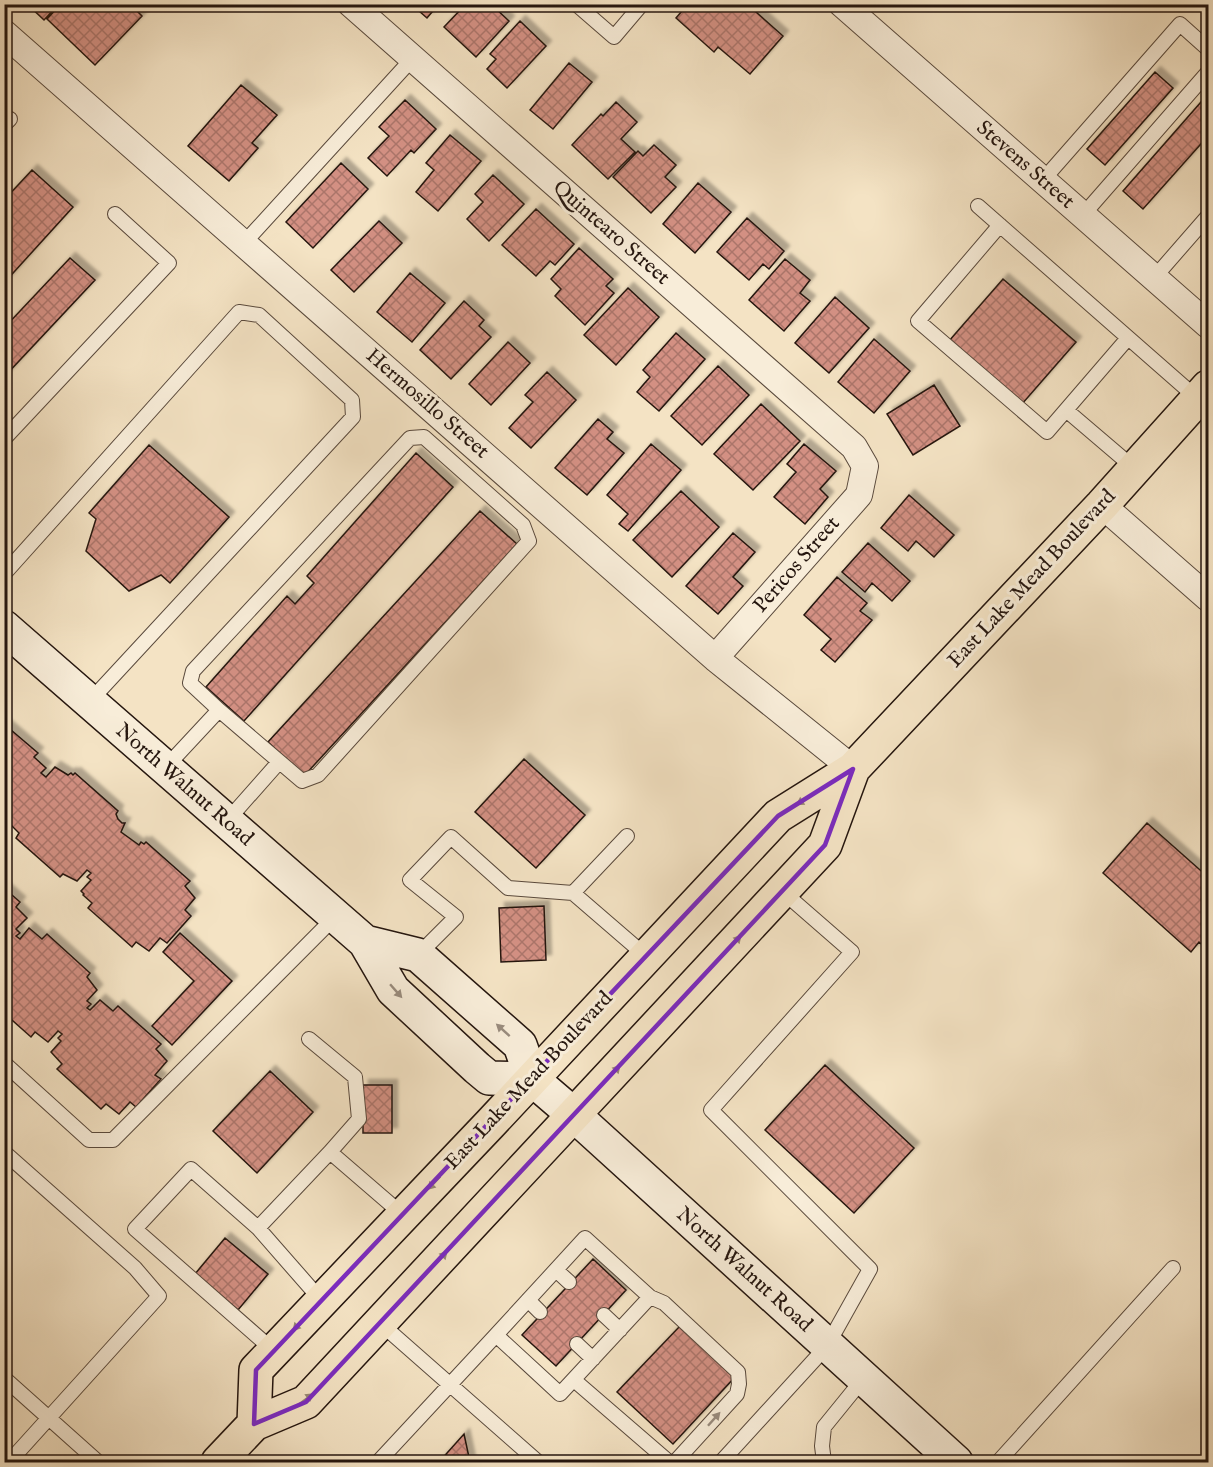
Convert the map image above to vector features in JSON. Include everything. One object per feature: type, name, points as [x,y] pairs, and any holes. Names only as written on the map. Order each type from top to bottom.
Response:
[{"type":"main road","name":"East Lake Mead Boulevard","points":[[254,1424],[256,1370],[778,816],[853,769],[1102,505],[1203,393]]},
{"type":"main road","name":"East Lake Mead Boulevard","points":[[218,1462],[254,1424],[306,1402],[825,845],[853,769]]},
{"type":"street","name":"Quintearo Street","points":[[351,4],[854,447],[864,466]]},
{"type":"street","name":"Stevens Street","points":[[842,4],[1209,325]]},
{"type":"street","name":"Hermosillo Street","points":[[4,33],[715,658],[853,769]]},
{"type":"street","name":"Pericos Street","points":[[715,658],[859,495],[864,466]]},
{"type":"street","points":[[1102,505],[1209,598]]},
{"type":"street","name":"North Walnut Road","points":[[4,627],[365,942],[393,990],[477,1068],[489,1078],[532,1079]]},
{"type":"street","name":"North Walnut Road","points":[[365,942],[418,955],[519,1045],[532,1079],[863,1379],[945,1459]]},
{"type":"lane","points":[[576,4],[614,37],[642,4]]},
{"type":"lane","points":[[1043,180],[1180,24],[1209,49]]},
{"type":"lane","points":[[244,243],[413,58]]},
{"type":"lane","points":[[1083,215],[1209,72]]},
{"type":"lane","points":[[978,206],[1128,338],[1203,393]]},
{"type":"lane","points":[[4,439],[169,263],[115,214]]},
{"type":"lane","points":[[1154,278],[1209,216]]},
{"type":"lane","points":[[1000,225],[918,321],[1047,432],[1128,338]]},
{"type":"lane","points":[[4,574],[239,312],[259,315],[352,400],[353,417],[90,701]]},
{"type":"lane","points":[[1066,410],[1134,468]]},
{"type":"lane","points":[[423,437],[523,525],[529,541],[318,775],[302,781],[219,710],[190,683],[193,671],[410,438],[423,437]]},
{"type":"lane","points":[[165,768],[219,710]]},
{"type":"lane","points":[[226,822],[279,762]]},
{"type":"lane","points":[[573,893],[627,836]]},
{"type":"lane","points":[[418,955],[456,917],[410,880],[451,837],[508,888],[573,893],[646,956]]},
{"type":"lane","points":[[721,1462],[827,1346],[870,1269],[711,1110],[852,952],[782,891]]},
{"type":"lane","points":[[4,1063],[89,1140],[113,1140],[335,917]]},
{"type":"lane","points":[[258,1228],[359,1119],[355,1077],[309,1039]]},
{"type":"lane","points":[[4,1152],[135,1268],[159,1296],[9,1462]]},
{"type":"lane","points":[[330,1152],[403,1215]]},
{"type":"lane","points":[[274,1351],[135,1229],[191,1169],[258,1228],[321,1300]]},
{"type":"lane","points":[[378,1462],[585,1238],[650,1297],[664,1303],[738,1372],[737,1394],[675,1462]]},
{"type":"lane","points":[[998,1462],[1173,1268]]},
{"type":"lane","points":[[556,1270],[569,1282]]},
{"type":"lane","points":[[496,1335],[560,1394],[650,1297]]},
{"type":"lane","points":[[528,1300],[540,1311]]},
{"type":"lane","points":[[604,1315],[620,1330]]},
{"type":"lane","points":[[380,1323],[537,1462]]},
{"type":"lane","points":[[577,1344],[593,1359]]},
{"type":"lane","points":[[4,1378],[98,1462]]},
{"type":"lane","points":[[825,1462],[822,1446],[824,1427],[863,1379]]},
{"type":"lane","points":[[574,1380],[669,1462]]},
{"type":"highlighted area","points":[[853,769],[825,845],[306,1402],[254,1424],[256,1370],[778,816]]},
{"type":"building","points":[[27,4],[59,4],[44,20]]},
{"type":"building","points":[[61,4],[112,4],[114,6],[130,4],[142,16],[95,65],[47,19]]},
{"type":"building","points":[[411,4],[439,4],[427,18]]},
{"type":"building","points":[[466,4],[498,4],[495,8],[509,21],[476,57],[444,27]]},
{"type":"building","points":[[688,4],[747,4],[783,36],[750,74],[718,47],[714,52],[676,18]]},
{"type":"building","points":[[520,21],[546,46],[507,88],[487,69],[496,59],[490,54]]},
{"type":"building","points":[[569,63],[592,82],[553,129],[530,110]]},
{"type":"building","points":[[1155,72],[1173,88],[1105,165],[1087,149]]},
{"type":"building","points":[[241,85],[277,115],[252,143],[258,148],[229,181],[188,146]]},
{"type":"building","points":[[1208,94],[1208,136],[1143,209],[1123,191]]},
{"type":"building","points":[[405,100],[436,129],[414,153],[411,150],[387,176],[368,158],[389,136],[379,127]]},
{"type":"building","points":[[616,102],[637,122],[621,139],[635,152],[608,179],[572,145],[601,114],[603,116]]},
{"type":"building","points":[[450,135],[481,161],[438,211],[416,192],[434,170],[426,163]]},
{"type":"building","points":[[654,145],[676,165],[665,177],[676,187],[651,213],[613,177],[638,151],[643,156]]},
{"type":"building","points":[[341,163],[368,189],[313,248],[286,222]]},
{"type":"building","points":[[32,170],[73,207],[4,283],[4,200]]},
{"type":"building","points":[[493,175],[524,204],[489,241],[467,219],[483,202],[475,194]]},
{"type":"building","points":[[698,183],[731,212],[695,253],[663,224]]},
{"type":"building","points":[[536,209],[574,244],[555,265],[550,261],[536,276],[502,245]]},
{"type":"building","points":[[747,218],[784,251],[769,269],[763,264],[749,280],[717,252]]},
{"type":"building","points":[[379,221],[402,243],[354,292],[331,270]]},
{"type":"building","points":[[579,248],[613,279],[606,286],[614,293],[585,325],[555,296],[561,289],[551,279]]},
{"type":"building","points":[[70,258],[95,280],[4,377],[4,328]]},
{"type":"building","points":[[785,259],[810,280],[800,293],[810,301],[784,331],[749,300]]},
{"type":"building","points":[[410,273],[445,303],[412,342],[377,312]]},
{"type":"building","points":[[1003,279],[1076,342],[1022,404],[949,341]]},
{"type":"building","points":[[628,288],[659,317],[616,365],[584,335]]},
{"type":"building","points":[[835,297],[869,328],[829,373],[795,343]]},
{"type":"building","points":[[464,301],[484,320],[479,326],[491,337],[451,379],[420,350]]},
{"type":"building","points":[[676,333],[705,359],[659,411],[637,392],[650,377],[643,370]]},
{"type":"building","points":[[874,339],[910,371],[874,413],[838,382]]},
{"type":"building","points":[[508,342],[530,363],[491,405],[469,384]]},
{"type":"building","points":[[718,366],[749,395],[702,445],[671,416]]},
{"type":"building","points":[[547,372],[576,400],[531,448],[509,428],[533,402],[525,395]]},
{"type":"building","points":[[934,385],[960,426],[913,455],[887,414]]},
{"type":"building","points":[[761,404],[800,441],[753,490],[714,454]]},
{"type":"building","points":[[598,419],[613,432],[607,439],[624,453],[587,495],[555,468]]},
{"type":"building","points":[[651,444],[681,470],[628,531],[619,524],[628,514],[607,495]]},
{"type":"building","points":[[804,444],[836,471],[820,489],[828,497],[805,524],[774,497],[796,472],[787,464]]},
{"type":"building","points":[[149,445],[229,517],[170,583],[161,575],[129,591],[86,551],[96,519],[89,513]]},
{"type":"building","points":[[416,453],[453,487],[244,721],[206,687],[287,596],[295,604],[314,583],[307,576]]},
{"type":"building","points":[[681,491],[719,527],[672,577],[633,540]]},
{"type":"building","points":[[909,495],[954,535],[934,557],[916,541],[908,551],[881,528]]},
{"type":"building","points":[[480,511],[517,544],[304,776],[268,742]]},
{"type":"building","points":[[733,533],[755,552],[733,577],[743,586],[718,614],[686,586]]},
{"type":"building","points":[[868,543],[910,581],[892,601],[872,583],[865,592],[842,572]]},
{"type":"building","points":[[837,577],[867,603],[860,611],[872,620],[835,662],[821,650],[831,639],[804,615]]},
{"type":"building","points":[[4,724],[38,753],[34,757],[46,768],[41,773],[46,777],[55,767],[68,775],[75,773],[118,811],[116,814],[118,819],[125,823],[121,832],[139,845],[141,842],[144,844],[146,842],[190,881],[185,886],[195,898],[185,910],[191,916],[167,943],[160,938],[149,951],[136,942],[132,947],[88,908],[92,903],[81,891],[91,880],[87,877],[91,873],[87,870],[77,881],[63,874],[60,877],[16,838],[19,833],[4,818]]},
{"type":"building","points":[[524,759],[585,815],[536,868],[475,812]]},
{"type":"building","points":[[1147,823],[1208,877],[1208,950],[1199,942],[1191,952],[1103,873]]},
{"type":"building","points":[[4,888],[20,902],[16,907],[27,918],[16,929],[20,933],[16,936],[20,939],[29,928],[42,939],[47,934],[90,973],[87,977],[97,990],[87,1001],[91,1004],[87,1008],[90,1010],[100,1000],[113,1011],[118,1006],[161,1044],[156,1049],[167,1061],[155,1075],[161,1079],[136,1107],[130,1102],[119,1114],[106,1104],[101,1109],[57,1069],[62,1064],[51,1052],[61,1041],[58,1038],[62,1034],[58,1031],[48,1042],[35,1032],[31,1037],[4,1013]]},
{"type":"building","points":[[544,906],[546,960],[501,962],[499,908]]},
{"type":"building","points":[[180,933],[232,981],[172,1045],[152,1026],[194,981],[163,952]]},
{"type":"building","points":[[825,1065],[914,1148],[854,1213],[765,1130]]},
{"type":"building","points":[[270,1071],[313,1112],[257,1173],[213,1131]]},
{"type":"building","points":[[363,1085],[392,1085],[392,1133],[363,1133]]},
{"type":"building","points":[[225,1238],[268,1274],[238,1310],[195,1274]]},
{"type":"building","points":[[593,1259],[626,1290],[556,1366],[522,1335]]},
{"type":"building","points":[[680,1326],[735,1377],[673,1444],[617,1392]]},
{"type":"building","points":[[464,1434],[470,1462],[439,1462]]}]
